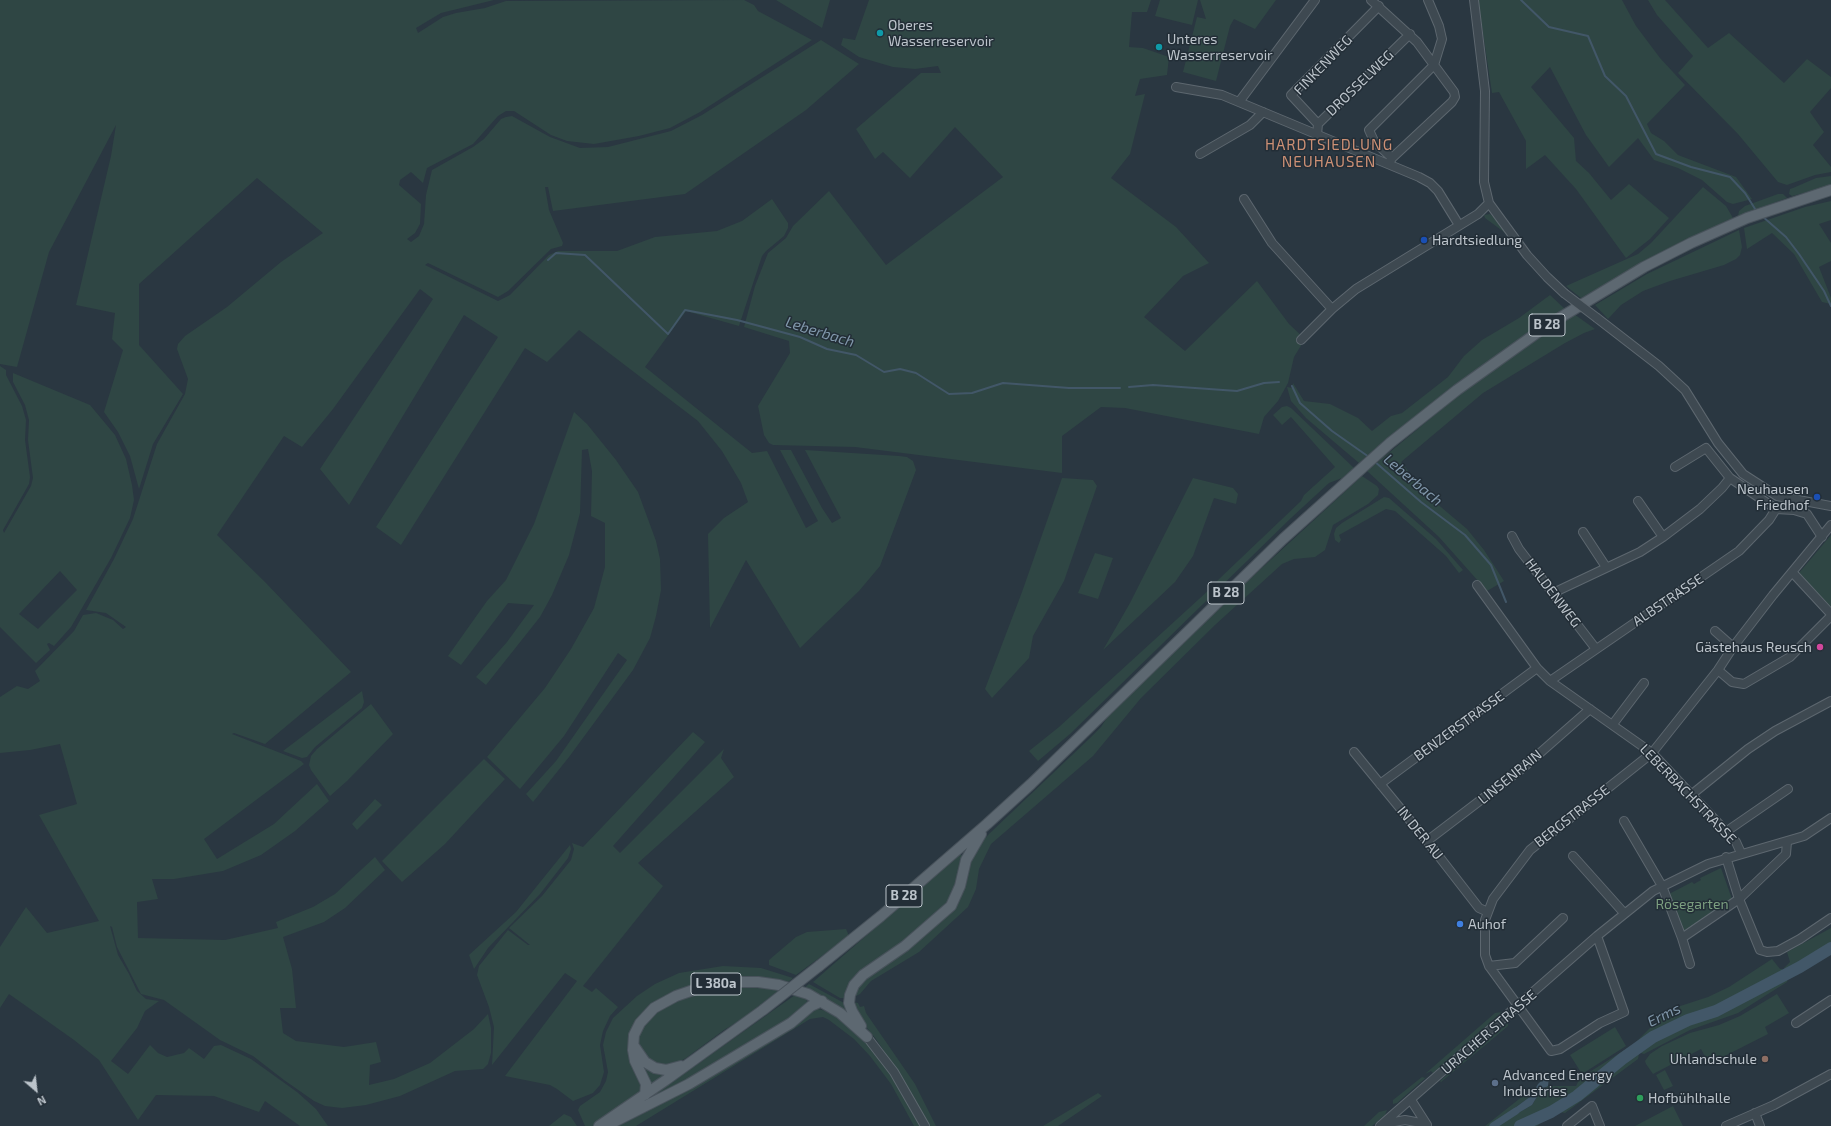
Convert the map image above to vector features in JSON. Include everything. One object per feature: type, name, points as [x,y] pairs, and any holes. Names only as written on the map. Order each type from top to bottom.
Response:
[{"type":"main road","name":"B 28","points":[[599,1126],[689,1064],[763,1010],[881,916],[987,824],[1042,773],[1263,558],[1346,482],[1390,443],[1474,376],[1548,325],[1644,267],[1718,230],[1764,211],[1826,191]]},
{"type":"main road","points":[[867,1037],[850,1007],[850,995],[854,985],[863,975],[905,946],[951,906],[960,886],[966,860],[987,824]]},
{"type":"main road","name":"L 380a","points":[[633,1044],[634,1035],[640,1023],[654,1008],[676,996],[706,986],[727,982],[758,982],[779,985],[808,994],[822,1001],[847,1018],[867,1037]]},
{"type":"main road","points":[[606,1126],[689,1084],[791,1023],[811,1006],[822,1001]]},
{"type":"main road","points":[[633,1044],[645,1062],[654,1068],[666,1070],[689,1064]]},
{"type":"main road","points":[[633,1044],[635,1061],[646,1084],[644,1095]]},
{"type":"street","points":[[1239,102],[1314,0]]},
{"type":"street","points":[[1371,0],[1410,34],[1452,87],[1455,97],[1452,102],[1391,161]]},
{"type":"street","points":[[1391,161],[1370,137],[1369,130],[1434,65],[1442,40],[1428,0]]},
{"type":"street","points":[[1474,0],[1486,91],[1484,182],[1489,203],[1527,255],[1547,277],[1564,293],[1659,366],[1684,390],[1724,450],[1743,474],[1777,496],[1831,506]]},
{"type":"street","name":"FINKENWEG","points":[[1318,124],[1291,96],[1379,6]]},
{"type":"street","name":"DROSSELWEG","points":[[1317,135],[1318,124],[1410,34]]},
{"type":"street","points":[[1176,87],[1222,95],[1317,135],[1391,161],[1430,183],[1444,199],[1459,225]]},
{"type":"street","points":[[1200,154],[1250,125],[1263,112]]},
{"type":"street","points":[[1244,199],[1272,243],[1332,309]]},
{"type":"street","points":[[1300,340],[1332,309],[1368,281],[1478,214],[1489,203]]},
{"type":"street","points":[[1675,467],[1706,448],[1730,478],[1748,492],[1776,509],[1794,510],[1807,514],[1822,537]]},
{"type":"street","points":[[1553,593],[1640,552],[1700,509],[1722,488],[1730,478]]},
{"type":"street","points":[[1638,501],[1663,536]]},
{"type":"street","name":"ALBSTRASSE","points":[[1550,681],[1739,551],[1769,520],[1776,509]]},
{"type":"street","name":"BERGSTRASSE","points":[[1597,936],[1624,1012],[1600,1023],[1554,1052],[1550,1050],[1489,966],[1485,955],[1484,946],[1485,920],[1493,899],[1530,850],[1652,753],[1718,670],[1733,647],[1831,525]]},
{"type":"street","points":[[1583,532],[1606,567]]},
{"type":"street","name":"HALDENWEG","points":[[1512,536],[1519,549],[1596,649]]},
{"type":"street","points":[[1718,670],[1732,682],[1744,684],[1756,679],[1790,657],[1831,615],[1793,573]]},
{"type":"street","name":"LEBERBACHSTRASSE","points":[[1478,584],[1537,668],[1550,681],[1613,724],[1652,753],[1736,842],[1741,853]]},
{"type":"street","points":[[1715,631],[1733,647]]},
{"type":"street","name":"BENZERSTRASSE","points":[[1380,784],[1537,668]]},
{"type":"street","points":[[1613,724],[1644,683]]},
{"type":"street","points":[[1691,795],[1748,749],[1775,731],[1822,708],[1831,701]]},
{"type":"street","name":"LINSENRAIN","points":[[1427,841],[1524,767],[1590,709]]},
{"type":"street","name":"IN DER AU","points":[[1354,752],[1427,841],[1479,908],[1488,912]]},
{"type":"street","points":[[1726,831],[1788,789]]},
{"type":"street","name":"URACHER STRASSE","points":[[1381,1125],[1624,913],[1662,886],[1726,857],[1787,842],[1808,834],[1831,818]]},
{"type":"street","points":[[1624,821],[1662,886],[1682,938],[1690,964]]},
{"type":"street","points":[[1682,938],[1739,899],[1786,854],[1787,842]]},
{"type":"street","points":[[1573,856],[1624,913]]},
{"type":"street","points":[[1726,857],[1739,899],[1760,950],[1767,952],[1778,951],[1800,939],[1831,918]]},
{"type":"street","points":[[1489,966],[1515,963],[1562,918]]},
{"type":"street","points":[[1796,1023],[1831,1000]]},
{"type":"street","name":"L 380a","points":[[867,1037],[894,1072],[925,1126]]},
{"type":"street","points":[[1726,1126],[1755,1114],[1831,1074]]},
{"type":"street","points":[[1411,1100],[1427,1125]]},
{"type":"street","points":[[1567,1126],[1592,1106],[1600,1126]]},
{"type":"street","points":[[1755,1114],[1760,1126]]},
{"type":"street","points":[[1381,1125],[1405,1120],[1427,1125]]},
{"type":"green space","points":[[0,0],[494,0],[441,13],[416,28],[418,33],[443,17],[485,8],[506,1],[744,0],[754,5],[758,11],[812,40],[700,112],[670,128],[639,136],[594,144],[567,141],[551,135],[514,111],[506,111],[498,116],[473,144],[427,168],[423,183],[411,172],[400,180],[399,185],[421,204],[420,224],[415,233],[407,239],[411,242],[419,236],[424,224],[426,195],[432,170],[473,147],[484,139],[501,119],[506,117],[512,116],[550,137],[580,148],[608,147],[671,131],[702,115],[821,40],[859,64],[806,110],[685,194],[553,211],[548,187],[545,187],[549,210],[563,243],[562,246],[551,249],[508,291],[498,297],[428,263],[425,265],[498,301],[510,295],[549,255],[558,251],[617,251],[655,237],[717,231],[742,221],[772,199],[788,223],[788,228],[784,236],[762,256],[739,326],[686,311],[645,367],[752,453],[767,451],[806,528],[818,521],[780,450],[791,450],[822,508],[832,523],[841,518],[805,450],[899,456],[907,457],[913,461],[916,470],[880,566],[859,591],[800,648],[746,560],[710,628],[708,534],[724,518],[748,502],[741,483],[722,451],[698,421],[579,330],[547,362],[525,348],[401,545],[376,527],[498,337],[464,315],[349,505],[320,469],[433,299],[420,289],[333,409],[302,447],[284,436],[217,535],[265,582],[351,672],[265,744],[234,733],[232,734],[301,761],[304,764],[204,839],[217,859],[274,824],[317,784],[329,801],[295,831],[261,855],[223,871],[174,879],[152,879],[158,899],[137,902],[138,938],[225,940],[278,928],[276,922],[313,907],[335,894],[375,857],[385,870],[345,908],[324,922],[283,937],[292,969],[296,1008],[280,1008],[283,1033],[296,1041],[344,1047],[376,1042],[381,1062],[370,1065],[369,1085],[394,1079],[430,1063],[474,1029],[488,1014],[491,1028],[491,1053],[488,1064],[483,1069],[455,1071],[400,1096],[366,1105],[342,1108],[325,1106],[314,1101],[253,1056],[220,1040],[164,1000],[141,994],[117,947],[112,927],[110,926],[118,955],[137,991],[146,999],[159,1001],[145,1011],[137,1028],[111,1061],[128,1074],[150,1045],[158,1053],[167,1057],[184,1053],[189,1048],[204,1059],[214,1046],[221,1045],[251,1059],[297,1092],[316,1109],[328,1126],[300,1126],[265,1101],[259,1112],[214,1096],[156,1095],[138,1120],[99,1060],[74,1040],[9,994],[0,1008],[0,947],[26,907],[47,933],[99,921],[39,815],[77,804],[60,744],[30,750],[0,753],[0,697],[17,686],[28,689],[40,681],[35,671],[74,631],[83,615],[96,613],[113,620],[123,629],[126,627],[106,613],[86,610],[114,559],[133,519],[157,444],[185,394],[188,379],[177,349],[178,344],[185,336],[227,307],[281,262],[323,233],[257,178],[139,284],[139,345],[183,394],[153,444],[139,489],[130,456],[118,432],[104,412],[123,350],[112,339],[115,313],[76,305],[111,156],[116,125],[49,252],[17,367],[0,364]]},
{"type":"green space","points":[[776,0],[830,0],[822,28]]},
{"type":"green space","points":[[869,0],[1151,0],[1147,12],[1132,12],[1129,47],[1143,48],[1169,57],[1167,75],[1140,79],[1135,96],[1145,94],[1130,154],[1111,178],[1176,227],[1209,263],[1183,276],[1144,317],[1185,351],[1257,281],[1289,324],[1305,339],[1294,357],[1288,383],[1278,401],[1264,417],[1259,434],[1125,408],[1101,407],[1062,436],[1062,473],[855,447],[773,445],[769,443],[764,435],[758,406],[790,353],[789,341],[744,327],[755,286],[768,253],[786,238],[793,226],[829,191],[886,265],[1003,177],[955,127],[910,178],[883,152],[875,159],[856,129],[921,73],[941,73],[938,66],[915,69],[893,67],[859,57],[841,45],[843,38],[855,40]]},
{"type":"green space","points":[[1160,0],[1198,0],[1192,25],[1155,16]]},
{"type":"green space","points":[[1200,0],[1276,0],[1255,29],[1234,19],[1230,26],[1216,81],[1183,72],[1197,17],[1206,19]]},
{"type":"green space","points":[[1478,0],[1622,0],[1636,26],[1660,58],[1685,85],[1647,124],[1651,133],[1664,141],[1678,155],[1736,177],[1752,199],[1733,204],[1727,202],[1702,180],[1678,168],[1654,160],[1638,138],[1609,167],[1586,135],[1550,67],[1531,87],[1574,138],[1576,161],[1589,173],[1611,200],[1629,184],[1669,218],[1650,239],[1626,258],[1576,189],[1545,155],[1526,169],[1526,141],[1499,92],[1492,93]]},
{"type":"green space","points":[[1648,0],[1665,0],[1708,48],[1729,33],[1784,83],[1807,59],[1831,77],[1831,88],[1810,112],[1824,132],[1813,145],[1831,167],[1831,172],[1815,175],[1787,185],[1778,182],[1738,134],[1678,73],[1693,56],[1657,15]]},
{"type":"green space","points":[[1831,176],[1831,186],[1792,196],[1789,194],[1790,189],[1816,178]]},
{"type":"green space","points":[[1703,187],[1726,206],[1733,218],[1675,246],[1581,298],[1566,286],[1638,254],[1651,243]]},
{"type":"green space","points":[[1778,194],[1783,194],[1787,198],[1738,216],[1739,211],[1745,206]]},
{"type":"green space","points":[[1831,201],[1831,220],[1819,224],[1831,243],[1831,261],[1819,267],[1831,298],[1831,304],[1822,302],[1794,254],[1772,233],[1747,249],[1744,228],[1805,207]]},
{"type":"green space","points":[[1490,214],[1498,221],[1526,258],[1504,232],[1485,218],[1484,215]]},
{"type":"green space","points":[[1739,230],[1742,247],[1740,255],[1736,259],[1724,265],[1670,281],[1643,291],[1621,305],[1608,319],[1595,305],[1647,274]]},
{"type":"green space","points":[[1550,295],[1566,310],[1388,440],[1386,439],[1359,463],[1306,418],[1291,401],[1287,387],[1292,388],[1293,383],[1304,401],[1330,404],[1358,418],[1372,431],[1391,416],[1402,413],[1448,377],[1464,356],[1482,340],[1519,318]]},
{"type":"green space","points":[[1574,314],[1595,329],[1565,343],[1483,393],[1401,462],[1429,497],[1467,529],[1484,550],[1504,581],[1487,591],[1439,537],[1367,471],[1460,394]]},
{"type":"green space","points":[[0,366],[6,370],[6,375],[22,406],[26,420],[25,440],[30,477],[29,484],[3,530],[4,533],[31,486],[33,478],[28,440],[29,420],[25,405],[13,382],[13,373],[90,405],[115,435],[126,459],[134,500],[130,518],[111,558],[71,627],[54,646],[49,643],[47,644],[50,650],[36,663],[0,627]],"holes":[[[60,571],[77,590],[38,629],[19,614]]]},
{"type":"green space","points":[[1287,406],[1291,408],[1354,468],[1342,478],[1329,483],[1291,518],[1070,734],[1038,761],[1029,751],[1059,727],[1211,588],[1301,501],[1304,495],[1335,467],[1291,417],[1282,425],[1273,415],[1282,407]]},
{"type":"green space","points":[[574,412],[587,424],[616,460],[638,492],[656,541],[660,559],[661,590],[650,638],[633,670],[569,757],[533,802],[526,794],[556,761],[627,660],[618,653],[564,736],[520,789],[487,757],[545,688],[571,649],[594,608],[605,567],[605,523],[591,516],[592,471],[588,449],[582,450],[580,513],[569,555],[552,595],[540,617],[486,685],[476,677],[507,642],[534,605],[508,603],[461,665],[448,656],[487,601],[506,580],[534,524]]},
{"type":"green space","points":[[1362,476],[1377,486],[1379,489],[1378,495],[1368,504],[1333,525],[1325,550],[1315,557],[1294,559],[1282,564],[1215,625],[1141,698],[1093,756],[991,844],[979,869],[976,889],[968,907],[919,952],[871,981],[860,994],[854,997],[861,981],[931,930],[954,909],[969,860],[975,849],[990,833],[1101,727],[1112,710],[1227,600]]},
{"type":"green space","points":[[1062,478],[1093,480],[1097,486],[1064,581],[1033,636],[1029,658],[992,698],[985,689],[1022,592]]},
{"type":"green space","points":[[1193,478],[1233,488],[1238,494],[1236,504],[1214,498],[1193,556],[1175,582],[1103,650],[1130,603]]},
{"type":"green space","points":[[1384,497],[1389,498],[1436,539],[1463,570],[1459,573],[1446,556],[1395,511],[1386,509],[1339,535],[1341,540],[1339,543],[1335,540],[1334,534],[1336,528]]},
{"type":"green space","points":[[1831,535],[1831,609],[1799,573]]},
{"type":"green space","points":[[1095,553],[1113,558],[1098,599],[1078,593]]},
{"type":"green space","points":[[362,691],[364,702],[362,708],[315,747],[307,757],[302,758],[283,751]]},
{"type":"green space","points":[[371,704],[393,734],[347,781],[330,796],[311,770],[309,765],[311,756],[317,749]]},
{"type":"green space","points":[[693,732],[705,742],[613,846],[620,853],[724,749],[721,758],[734,777],[638,863],[663,886],[583,986],[592,992],[596,988],[618,1007],[610,1016],[603,1031],[600,1045],[604,1072],[600,1085],[593,1093],[573,1101],[550,1085],[505,1076],[577,981],[565,973],[492,1065],[494,1027],[489,1007],[477,975],[479,966],[508,930],[530,945],[509,928],[542,896],[571,860],[574,849],[572,843],[583,847]]},
{"type":"green space","points":[[484,759],[505,779],[445,844],[402,882],[382,861]]},
{"type":"green space","points":[[375,799],[382,805],[357,830],[352,824]]},
{"type":"green space","points":[[570,845],[571,849],[568,858],[540,894],[488,948],[474,969],[469,955],[516,912]]},
{"type":"green space","points":[[960,854],[964,857],[956,886],[948,904],[891,953],[847,998],[840,998],[813,982]]},
{"type":"green space","name":"Rösegarten","points":[[1721,868],[1732,899],[1686,930],[1683,930],[1669,894],[1692,882],[1694,884],[1701,880],[1700,878]]},
{"type":"green space","points":[[1831,928],[1831,953],[1795,976],[1790,977],[1784,968],[1790,962],[1787,952]]},
{"type":"green space","points":[[846,929],[849,936],[796,975],[769,965],[769,960],[796,937],[807,932]]},
{"type":"green space","points":[[1772,959],[1780,969],[1782,969],[1788,978],[1787,982],[1738,1013],[1690,1030],[1644,1054],[1641,1053],[1636,1042],[1668,1010],[1708,997],[1729,987]]},
{"type":"green space","points":[[723,966],[761,968],[793,978],[786,984],[705,983],[637,1021],[641,1090],[635,1098],[593,1126],[585,1126],[578,1110],[580,1106],[600,1092],[606,1081],[608,1072],[603,1045],[606,1032],[613,1018],[637,996],[655,984],[679,973]]},
{"type":"green space","points":[[809,984],[846,1004],[851,1016],[803,989]]},
{"type":"green space","points":[[729,986],[758,986],[779,990],[744,1018],[677,1063],[666,1067],[655,1066],[639,1049],[639,1035],[644,1025],[657,1012],[679,1000],[707,990]]},
{"type":"green space","points":[[1777,994],[1789,1013],[1765,1027],[1768,1034],[1709,1064],[1701,1049],[1653,1074],[1646,1064],[1645,1061],[1650,1054],[1662,1046],[1690,1033],[1719,1025],[1740,1016]]},
{"type":"green space","points":[[795,995],[806,998],[807,1002],[796,1017],[713,1067],[637,1107]]},
{"type":"green space","points":[[853,1002],[858,1003],[860,1007],[864,1006],[866,1013],[915,1084],[936,1126],[929,1126],[905,1083],[876,1039],[858,1017]]},
{"type":"green space","points":[[818,1009],[830,1012],[844,1022],[873,1050],[890,1074],[920,1126],[914,1126],[891,1084],[870,1056],[854,1039],[823,1017],[810,1019],[636,1126],[618,1126],[676,1096],[813,1010]]},
{"type":"green space","points":[[1502,1012],[1433,1073],[1431,1071],[1425,1074],[1495,1013]]},
{"type":"green space","points":[[1508,1023],[1508,1026],[1441,1082],[1440,1081]]},
{"type":"green space","points":[[1615,1027],[1626,1046],[1582,1074],[1570,1055]]},
{"type":"green space","points":[[1634,1044],[1639,1054],[1638,1059],[1565,1113],[1560,1112],[1551,1115],[1537,1126],[1485,1126],[1528,1092],[1531,1096],[1508,1113],[1510,1118],[1532,1105],[1541,1090],[1548,1086],[1576,1086],[1580,1078]]},
{"type":"green space","points":[[639,1064],[669,1072],[652,1085]]},
{"type":"green space","points":[[1665,1070],[1673,1086],[1664,1090],[1656,1075]]},
{"type":"green space","points":[[1430,1074],[1397,1103],[1393,1104],[1393,1100],[1422,1077],[1425,1078]]},
{"type":"green space","points":[[1098,1093],[1102,1096],[1058,1126],[1043,1126]]},
{"type":"green space","points":[[1673,1106],[1683,1126],[1635,1126]]},
{"type":"green space","points":[[1387,1110],[1385,1115],[1372,1126],[1364,1126],[1379,1112]]},
{"type":"green space","points":[[564,1114],[571,1117],[577,1126],[549,1126]]},
{"type":"water","points":[[1549,1077],[1548,1086],[1541,1090],[1532,1105],[1510,1118],[1508,1113],[1531,1096],[1538,1084],[1543,1079]]},
{"type":"waterway","points":[[1521,0],[1549,27],[1588,36],[1605,76],[1626,96],[1656,154],[1691,167],[1730,177],[1745,193],[1757,212]]},
{"type":"waterway","points":[[1762,216],[1786,237],[1824,291],[1831,306]]},
{"type":"waterway","name":"Leberbach","points":[[548,260],[556,253],[585,255],[668,334],[685,310],[737,320],[800,337],[827,349],[856,355],[884,372],[900,369],[916,373],[949,394],[972,393],[1003,383],[1069,388],[1120,388]]},
{"type":"waterway","name":"Leberbach","points":[[1129,387],[1153,385],[1237,391],[1264,383],[1279,382]]},
{"type":"waterway","name":"Leberbach","points":[[1292,386],[1300,403],[1332,431],[1369,457]]},
{"type":"waterway","name":"Leberbach","points":[[1374,461],[1421,502],[1465,535],[1491,565],[1506,602]]},
{"type":"waterway","name":"Erms","points":[[1520,1126],[1551,1112],[1577,1096],[1622,1059],[1653,1037],[1688,1020],[1716,1011],[1800,967],[1831,948]]},
{"type":"waterway","points":[[1493,1126],[1516,1111]]},
{"type":"place","name":"Oberes Wasserreservoir","points":[[880,33]]},
{"type":"place","name":"Unteres Wasserreservoir","points":[[1159,47]]},
{"type":"place","name":"Hardtsiedlung","points":[[1424,240]]},
{"type":"place","name":"Neuhausen Friedhof","points":[[1817,497]]},
{"type":"place","name":"Gästehaus Reusch","points":[[1820,647]]},
{"type":"place","name":"Auhof","points":[[1460,924]]},
{"type":"place","name":"Uhlandschule","points":[[1765,1059]]},
{"type":"place","name":"Advanced Energy Industries","points":[[1495,1083]]},
{"type":"place","name":"Hofbühlhalle","points":[[1640,1098]]},
{"type":"district","name":"HARDTSIEDLUNG NEUHAUSEN","points":[[1329,154]]}]
